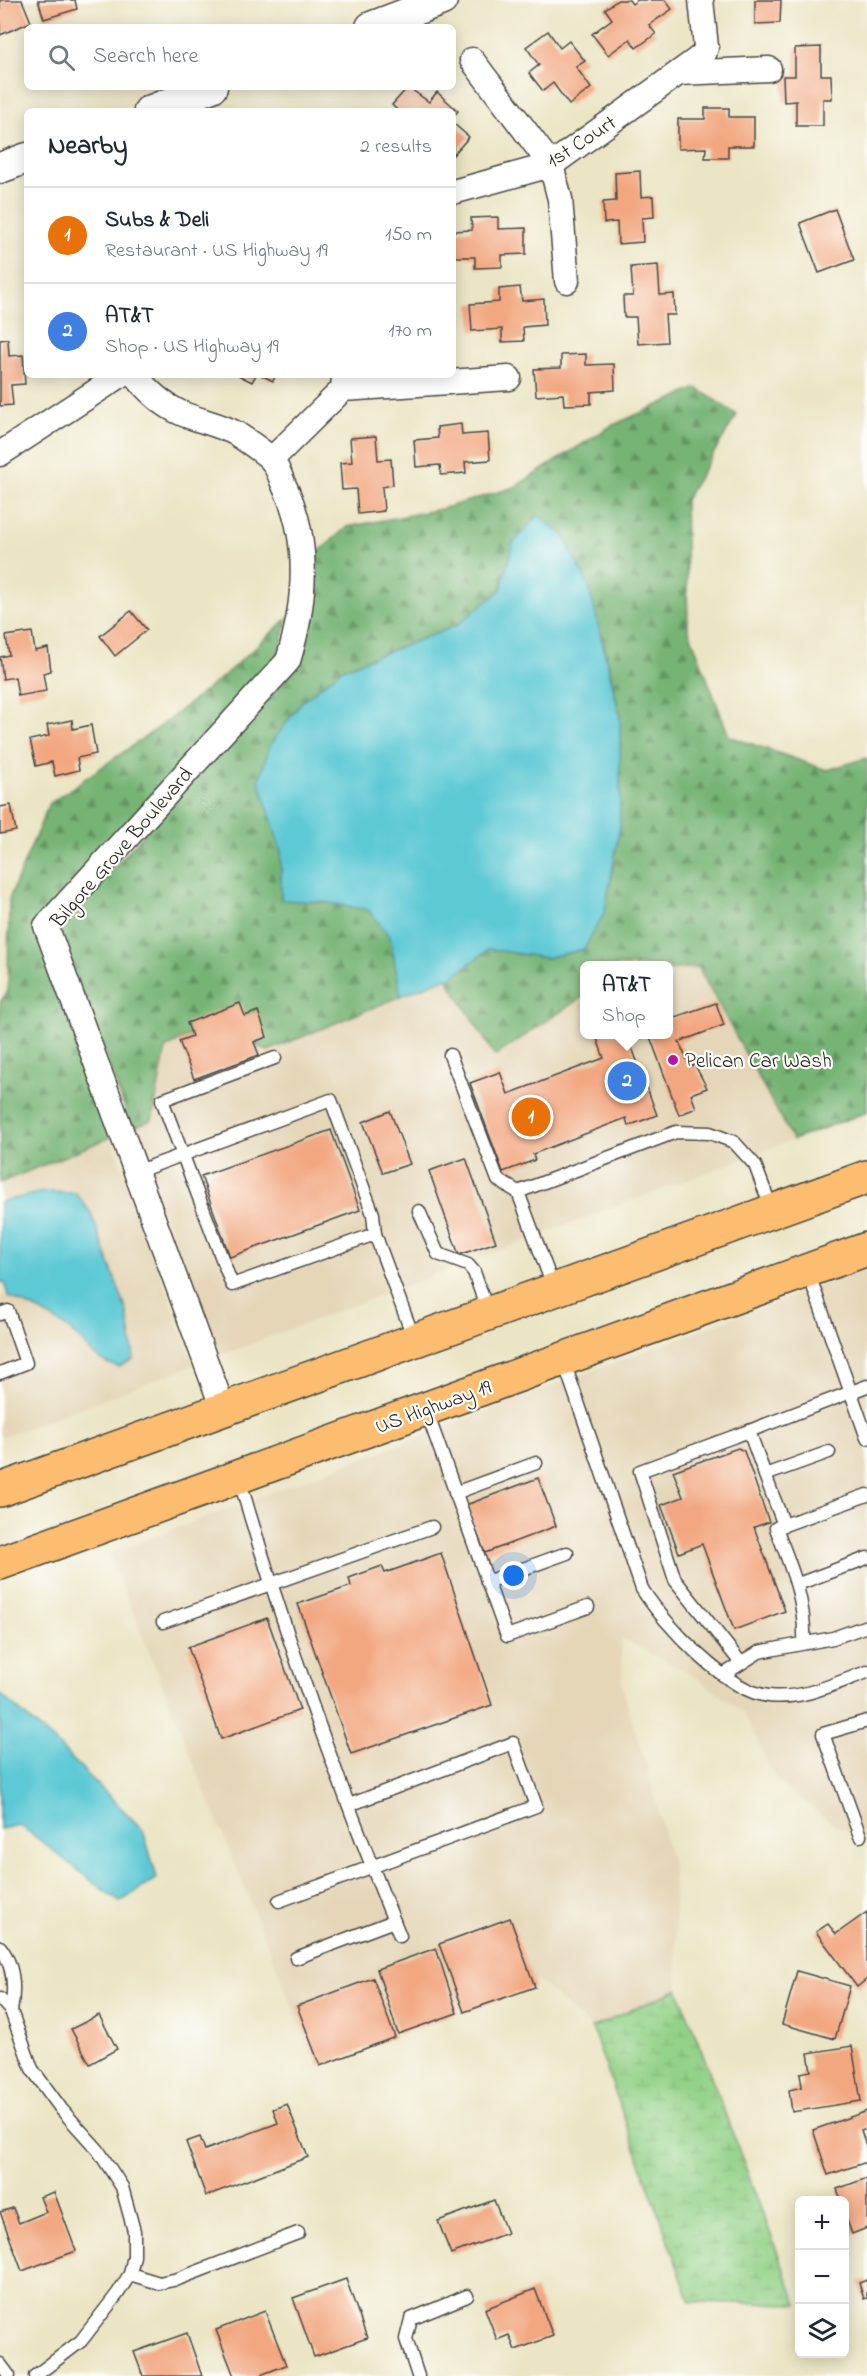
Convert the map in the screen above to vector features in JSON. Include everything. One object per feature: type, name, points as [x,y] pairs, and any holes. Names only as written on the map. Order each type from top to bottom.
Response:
[{"type":"highway","points":[[0,1490],[867,1177]]},
{"type":"highway","name":"US Highway 19","points":[[0,1563],[867,1249]]},
{"type":"street","points":[[379,24],[442,0]]},
{"type":"street","points":[[687,67],[704,54],[706,47],[701,0]]},
{"type":"street","points":[[472,60],[551,165],[560,199],[567,282]]},
{"type":"street","points":[[687,67],[769,69]]},
{"type":"street","name":"1st Court","points":[[456,191],[551,165],[687,67]]},
{"type":"street","points":[[159,108],[204,90]]},
{"type":"street","points":[[0,168],[24,159]]},
{"type":"street","points":[[0,454],[116,378]]},
{"type":"street","points":[[137,378],[144,387],[181,413],[211,422],[236,434],[272,459],[344,382],[509,378]]},
{"type":"street","name":"Bilgore Grove Boulevard","points":[[223,1409],[46,926],[288,661],[298,631],[303,597],[302,541],[298,517],[272,459]]},
{"type":"lane","points":[[450,1055],[498,1180],[518,1192],[554,1290]]},
{"type":"lane","points":[[275,1058],[162,1100],[232,1285],[375,1234]]},
{"type":"lane","points":[[136,1172],[331,1100],[373,1214],[375,1234],[414,1341]]},
{"type":"lane","points":[[518,1192],[676,1132],[710,1133],[734,1142],[755,1165],[772,1211]]},
{"type":"lane","points":[[419,1211],[438,1254],[468,1265],[474,1272],[489,1313]]},
{"type":"lane","points":[[808,1271],[867,1438]]},
{"type":"lane","points":[[0,1314],[8,1311],[26,1363],[0,1373]]},
{"type":"lane","points":[[562,1358],[642,1589],[659,1615],[723,1675],[742,1688],[769,1696],[805,1694],[867,1672]]},
{"type":"lane","points":[[741,1663],[675,1580],[640,1471],[867,1386]]},
{"type":"lane","points":[[425,1409],[507,1636],[588,1607]]},
{"type":"lane","points":[[748,1431],[784,1526]]},
{"type":"lane","points":[[765,1475],[829,1452]]},
{"type":"lane","points":[[455,1493],[536,1462]]},
{"type":"lane","points":[[238,1477],[270,1584],[349,1805],[400,1936]]},
{"type":"lane","points":[[804,1643],[805,1619],[798,1584],[776,1528],[867,1495]]},
{"type":"lane","points":[[163,1622],[432,1527]]},
{"type":"lane","points":[[488,1582],[567,1553]]},
{"type":"lane","points":[[798,1584],[867,1558]]},
{"type":"lane","points":[[723,1675],[759,1652],[833,1638],[867,1626]]},
{"type":"lane","points":[[861,1836],[823,1734],[867,1720]]},
{"type":"lane","points":[[279,1901],[536,1806],[513,1743],[349,1805]]},
{"type":"lane","points":[[296,1958],[394,1921]]},
{"type":"lane","points":[[0,1947],[12,1973],[15,1991],[10,2011]]},
{"type":"lane","points":[[0,1999],[10,2011],[32,2068],[62,2110],[98,2150],[122,2187],[134,2231],[134,2256],[130,2274],[81,2341],[35,2376]]},
{"type":"lane","points":[[130,2274],[159,2283],[178,2279],[298,2233]]},
{"type":"lane","points":[[418,2376],[406,2339],[411,2319],[467,2296]]},
{"type":"lane","points":[[0,2364],[9,2376]]},
{"type":"shaded area","points":[[698,967],[793,1140],[216,1357],[132,1128],[152,1120],[166,1048],[210,1024],[447,977],[495,1056],[580,998],[580,1039],[673,1039],[673,970]]},
{"type":"shaded area","points":[[111,1137],[194,1365],[0,1438],[0,1294],[46,1314],[70,1331],[102,1362],[3,1202],[0,1202],[0,1183]]},
{"type":"shaded area","points":[[867,1267],[867,1837],[835,1825],[776,1780],[744,1713],[695,1677],[621,1638],[622,1686],[649,1774],[673,1868],[678,1989],[592,2028],[538,1981],[312,2055],[109,1554]]},
{"type":"green space","points":[[697,388],[737,415],[685,500],[688,628],[729,736],[827,770],[867,758],[867,1112],[793,1140],[698,967],[673,970],[673,961],[580,961],[580,998],[495,1056],[448,980],[489,949],[546,958],[584,949],[605,911],[620,826],[620,716],[604,643],[513,543],[501,590],[456,626],[342,669],[301,703],[270,745],[259,779],[281,851],[281,899],[324,902],[368,910],[390,937],[401,996],[268,1051],[210,1024],[166,1048],[152,1120],[132,1128],[59,928],[299,663],[315,597],[314,556],[347,527],[441,509],[515,487],[611,426]]},
{"type":"green space","points":[[288,618],[278,657],[37,920],[111,1137],[0,1183],[0,1002],[8,991],[9,899],[49,804],[162,725],[221,678]]},
{"type":"green space","points":[[678,1989],[795,2299],[795,2304],[690,2302],[592,2028]]},
{"type":"water","points":[[538,515],[564,536],[589,587],[620,716],[620,826],[605,911],[584,949],[546,958],[489,949],[448,980],[447,977],[401,996],[390,937],[368,910],[324,902],[281,900],[281,851],[259,780],[270,745],[301,703],[342,669],[456,626],[501,590],[513,543]]},
{"type":"water","points":[[42,1192],[76,1193],[91,1213],[127,1312],[134,1359],[119,1367],[97,1357],[71,1331],[56,1321],[8,1296],[4,1282],[0,1282],[0,1202]]},
{"type":"water","points":[[0,1694],[52,1739],[143,1830],[157,1878],[120,1902],[19,1825],[0,1829]]},
{"type":"building","points":[[0,0],[22,0],[31,22],[0,35]]},
{"type":"building","points":[[38,0],[75,0],[77,9],[44,19]]},
{"type":"building","points":[[618,0],[629,0],[632,4],[638,0],[665,0],[672,9],[649,25],[656,34],[636,48],[630,39],[608,55],[592,34],[612,19],[605,9]]},
{"type":"building","points":[[755,0],[781,0],[780,23],[755,24]]},
{"type":"building","points":[[548,31],[560,48],[569,41],[585,61],[576,67],[591,88],[569,105],[553,83],[543,91],[529,73],[539,65],[526,47]]},
{"type":"building","points":[[821,47],[821,75],[831,75],[832,99],[823,99],[823,126],[796,126],[796,101],[784,102],[783,76],[795,76],[795,48]]},
{"type":"building","points":[[405,90],[412,90],[429,102],[437,92],[455,108],[395,108],[392,105]]},
{"type":"building","points":[[705,108],[729,108],[729,117],[754,117],[754,146],[728,146],[728,158],[705,158],[706,148],[678,149],[678,119],[705,119]]},
{"type":"building","points":[[456,126],[469,137],[456,152]]},
{"type":"building","points":[[640,171],[641,197],[653,196],[654,217],[642,218],[643,242],[618,244],[617,222],[604,223],[603,202],[616,201],[615,173]]},
{"type":"building","points":[[835,209],[854,260],[819,273],[800,223]]},
{"type":"building","points":[[498,217],[498,229],[526,228],[526,254],[502,255],[502,267],[475,268],[475,257],[456,257],[456,231],[472,230],[471,218]]},
{"type":"building","points":[[658,265],[660,295],[674,294],[675,315],[665,315],[667,342],[638,344],[636,317],[624,317],[623,296],[633,296],[631,267]]},
{"type":"building","points":[[520,287],[522,301],[544,299],[545,325],[523,327],[524,341],[502,342],[502,329],[472,331],[470,304],[499,302],[499,289]]},
{"type":"building","points":[[8,339],[9,356],[23,355],[25,384],[11,385],[13,405],[0,406],[0,340]]},
{"type":"building","points":[[586,354],[586,365],[614,364],[615,390],[591,392],[591,404],[564,405],[563,394],[536,396],[534,369],[561,368],[561,355]]},
{"type":"building","points":[[461,424],[462,435],[488,433],[490,460],[465,462],[466,473],[441,475],[440,465],[416,467],[414,440],[438,438],[437,427]]},
{"type":"building","points":[[376,436],[378,460],[391,459],[393,485],[382,487],[384,511],[358,514],[356,489],[342,490],[340,463],[352,462],[350,438]]},
{"type":"building","points":[[131,611],[147,630],[115,656],[100,636]]},
{"type":"building","points":[[32,632],[35,651],[48,648],[51,671],[43,673],[46,691],[18,696],[15,677],[3,679],[0,657],[9,655],[6,636]]},
{"type":"building","points":[[72,720],[73,729],[91,725],[96,754],[77,758],[79,770],[55,776],[52,762],[36,766],[30,740],[49,736],[47,725]]},
{"type":"building","points":[[11,805],[16,831],[0,834],[0,807]]},
{"type":"building","points":[[240,1003],[245,1016],[258,1011],[267,1037],[254,1042],[259,1055],[194,1079],[179,1041],[192,1036],[187,1023]]},
{"type":"building","name":"Pelican Car Wash","points":[[716,1003],[724,1025],[679,1042],[690,1066],[695,1065],[707,1088],[691,1094],[696,1108],[679,1115],[651,1039],[673,1039],[673,1018]]},
{"type":"building","points":[[597,1039],[629,1039],[657,1115],[628,1126],[626,1118],[533,1154],[535,1160],[503,1172],[470,1083],[500,1072],[508,1094],[604,1058]]},
{"type":"building","points":[[390,1111],[410,1164],[383,1173],[363,1122]]},
{"type":"building","points":[[331,1130],[360,1210],[230,1257],[201,1176]]},
{"type":"building","points":[[466,1158],[496,1242],[459,1255],[429,1171]]},
{"type":"building","points":[[738,1448],[744,1451],[769,1522],[754,1527],[785,1611],[734,1630],[702,1544],[679,1553],[661,1505],[683,1497],[673,1471]]},
{"type":"building","points":[[538,1478],[556,1526],[485,1553],[466,1505]]},
{"type":"building","points":[[441,1553],[492,1705],[351,1754],[298,1604],[351,1586],[349,1578],[382,1566],[385,1573]]},
{"type":"building","points":[[267,1618],[300,1710],[221,1739],[188,1647]]},
{"type":"building","points":[[867,1912],[867,1979],[857,1987],[816,1932],[828,1924],[836,1934]]},
{"type":"building","points":[[510,1918],[535,1987],[464,2012],[439,1944]]},
{"type":"building","points":[[436,1948],[457,2013],[398,2034],[377,1969]]},
{"type":"building","points":[[797,1971],[850,1986],[835,2039],[782,2024]]},
{"type":"building","points":[[373,1978],[395,2037],[320,2066],[297,2006]]},
{"type":"building","points":[[99,2015],[117,2049],[90,2064],[71,2029]]},
{"type":"building","points":[[852,2046],[861,2101],[792,2112],[789,2090],[802,2087],[800,2073],[811,2071],[808,2053]]},
{"type":"building","points":[[287,2104],[308,2157],[206,2196],[186,2142],[200,2137],[205,2150],[278,2123],[273,2109]]},
{"type":"building","points":[[867,2111],[867,2128],[861,2130],[867,2149],[867,2162],[828,2175],[813,2130]]},
{"type":"building","points":[[867,2178],[867,2228],[852,2234],[849,2226],[849,2196],[840,2196],[837,2189]]},
{"type":"building","points":[[54,2192],[76,2251],[22,2271],[0,2212],[13,2208],[19,2223],[46,2212],[40,2197]]},
{"type":"building","points":[[494,2200],[507,2233],[451,2254],[438,2221]]},
{"type":"building","points":[[346,2279],[367,2338],[314,2357],[293,2298]]},
{"type":"building","points":[[867,2280],[867,2298],[864,2299],[859,2283]]},
{"type":"building","points":[[535,2289],[553,2336],[515,2350],[509,2335],[497,2340],[485,2309]]},
{"type":"building","points":[[265,2311],[286,2365],[258,2376],[234,2376],[216,2330]]},
{"type":"building","points":[[187,2333],[202,2376],[143,2376],[134,2352]]},
{"type":"place","name":"Pelican Car Wash","points":[[673,1060]]},
{"type":"place","name":"AT&T","points":[[627,1081]]},
{"type":"place","name":"Subs & Deli","points":[[531,1117]]}]
